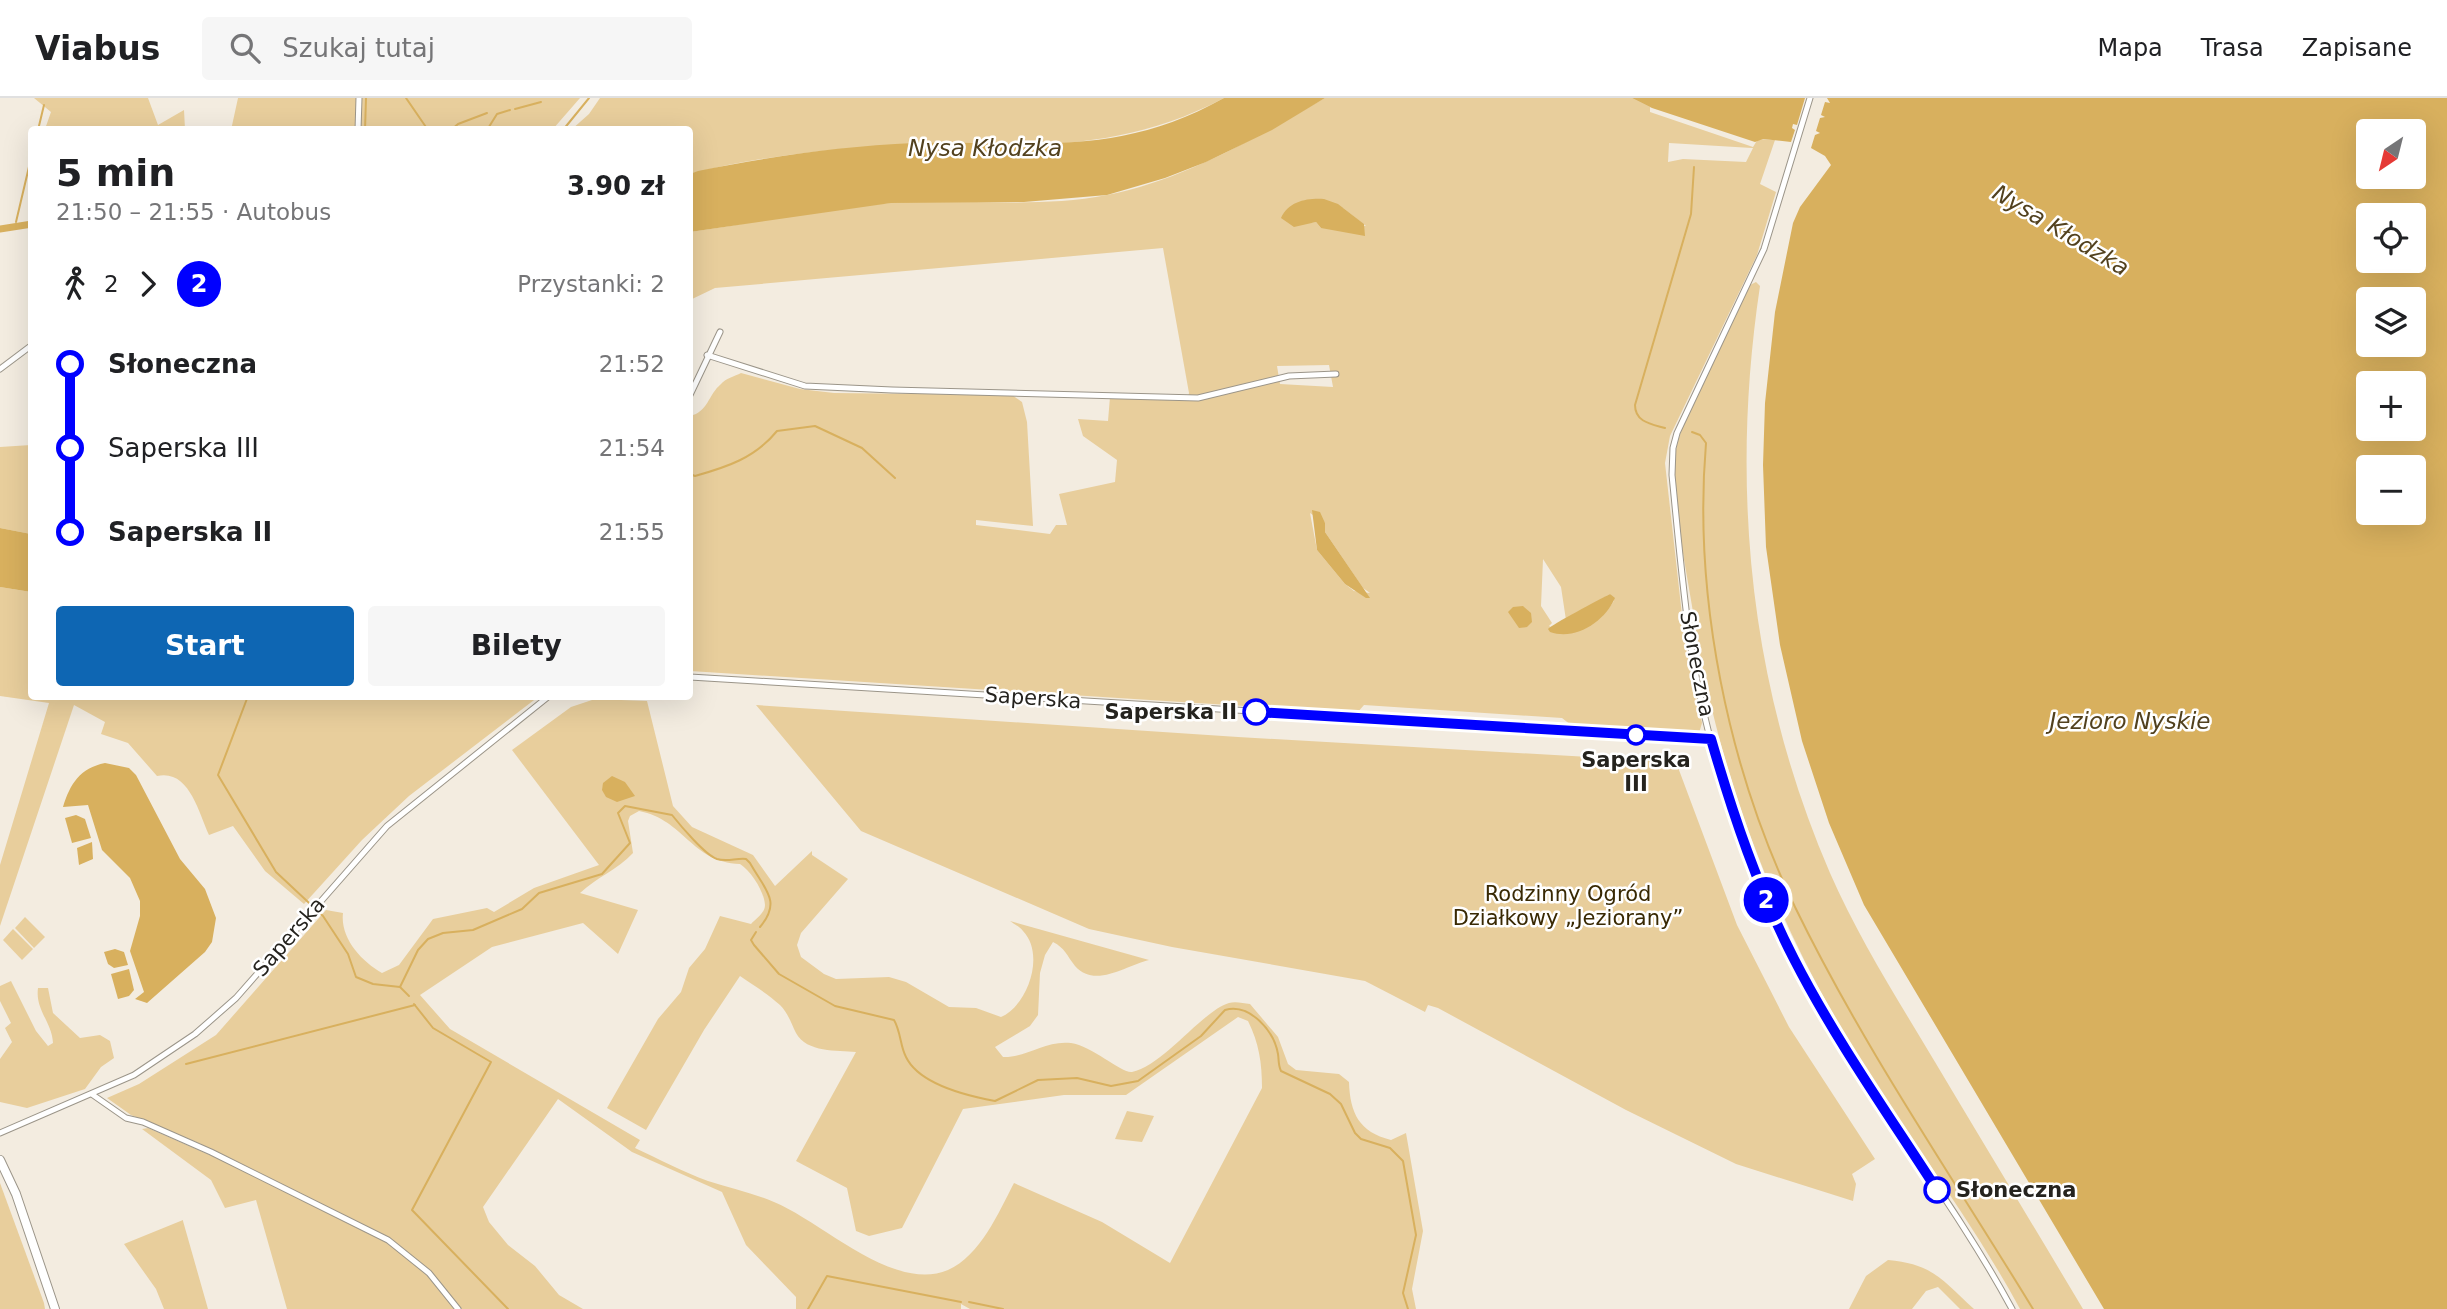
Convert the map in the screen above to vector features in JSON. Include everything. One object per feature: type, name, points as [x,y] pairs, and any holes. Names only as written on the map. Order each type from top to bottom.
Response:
[{"type":"main road","points":[[0,1160],[16,1194],[55,1309]]},
{"type":"street","points":[[358,126],[359,98]]},
{"type":"street","name":"Słoneczna","points":[[1810,98],[1794,143],[1765,249],[1685,415],[1673,448],[1672,475],[1686,612],[1711,739],[1752,865],[1795,961],[1836,1034],[2012,1309]]},
{"type":"street","points":[[693,388],[720,332]]},
{"type":"street","points":[[0,369],[28,348]]},
{"type":"street","points":[[707,355],[805,386],[892,390],[1198,398],[1278,378],[1336,374]]},
{"type":"street","name":"Saperska","points":[[693,677],[1711,739]]},
{"type":"street","name":"Saperska","points":[[0,1133],[135,1075],[213,1019],[236,998],[387,826],[545,700]]},
{"type":"street","points":[[93,1095],[126,1118],[143,1122],[211,1152],[388,1240],[429,1273],[458,1309]]},
{"type":"green space","points":[[34,98],[148,98],[158,125],[184,110],[185,126],[46,126],[51,112]]},
{"type":"green space","points":[[238,98],[580,98],[556,126],[232,126]]},
{"type":"green space","points":[[600,98],[1224,98],[1179,118],[1135,132],[1092,140],[1049,144],[869,147],[801,153],[693,173],[693,126],[576,126],[589,114]]},
{"type":"green space","points":[[1325,98],[1632,98],[1650,107],[1650,112],[1753,147],[1758,139],[1775,140],[1760,184],[1776,192],[1757,255],[1670,436],[1665,463],[1685,642],[1702,723],[1699,733],[1571,725],[1562,718],[1364,705],[1357,713],[693,671],[693,415],[701,411],[717,388],[728,379],[741,373],[800,389],[834,393],[1012,395],[1022,402],[1027,422],[1033,526],[976,520],[976,525],[1050,534],[1056,525],[1067,525],[1059,494],[1115,482],[1117,460],[1083,436],[1078,419],[1108,421],[1110,397],[1187,401],[1189,393],[1163,248],[715,288],[693,299],[693,232],[865,205],[1053,201],[1107,195],[1165,179],[1247,142]],"holes":[[[1669,143],[1753,148],[1746,162],[1683,159],[1668,162]],[[1343,208],[1366,226],[1321,228],[1316,222],[1310,223]],[[1329,365],[1333,387],[1280,384],[1277,366]],[[1310,513],[1325,523],[1325,532],[1363,588],[1370,593],[1354,591],[1345,584],[1317,550]],[[1543,559],[1561,587],[1566,620],[1610,594],[1614,601],[1598,619],[1585,628],[1561,634],[1549,626],[1552,623],[1541,606]]]},
{"type":"green space","points":[[1756,282],[1760,286],[1751,361],[1747,436],[1753,584],[1764,658],[1781,731],[1803,802],[1841,898],[1866,945],[2083,1309],[2020,1309],[1978,1237],[1885,1099],[1841,1028],[1766,877],[1729,771],[1702,662],[1679,528],[1675,467],[1676,450],[1687,417],[1750,285]]},
{"type":"green space","points":[[28,445],[28,533],[0,528],[0,447]]},
{"type":"green space","points":[[0,587],[28,592],[28,700],[0,696]]},
{"type":"green space","points":[[28,700],[534,700],[409,796],[362,840],[304,904],[265,871],[233,826],[209,835],[185,785],[168,776],[157,776],[128,743],[101,734],[105,722],[74,705],[0,926],[0,865],[49,703]]},
{"type":"green space","points":[[592,700],[647,701],[673,806],[692,827],[753,855],[775,886],[812,851],[812,855],[848,879],[801,933],[797,945],[801,957],[824,974],[836,979],[889,977],[906,982],[949,1007],[976,1008],[1001,1017],[1019,1002],[1033,966],[1030,941],[1022,930],[1010,921],[1149,960],[1111,974],[1092,975],[1083,973],[1053,942],[1045,955],[1040,973],[1038,1015],[1030,1026],[995,1047],[1003,1057],[1020,1055],[1053,1044],[1071,1043],[1132,1072],[1156,1060],[1218,1008],[1231,1002],[1250,1004],[1278,1037],[1288,1064],[1296,1070],[1339,1074],[1349,1082],[1354,1112],[1364,1126],[1371,1132],[1391,1140],[1406,1133],[1423,1231],[1412,1289],[1416,1309],[970,1309],[961,1304],[961,1309],[796,1309],[796,1297],[746,1245],[722,1192],[632,1152],[558,1099],[483,1207],[489,1222],[508,1245],[535,1266],[559,1295],[583,1309],[287,1309],[256,1200],[225,1208],[211,1180],[142,1129],[148,1128],[212,1156],[201,1144],[131,1115],[107,1098],[139,1084],[216,1035],[326,910],[343,913],[348,940],[367,962],[382,973],[399,965],[433,919],[487,908],[494,912],[534,888],[599,865],[512,750],[571,707]],"holes":[[[639,811],[667,823],[710,856],[744,867],[760,888],[765,908],[751,924],[720,916],[705,949],[689,968],[681,992],[658,1019],[607,1108],[646,1130],[704,1030],[740,976],[780,1005],[796,1033],[807,1044],[823,1049],[856,1052],[796,1161],[847,1188],[856,1231],[869,1236],[902,1228],[963,1109],[1064,1095],[1126,1095],[1238,1017],[1248,1021],[1255,1037],[1262,1088],[1170,1263],[1102,1222],[1014,1183],[979,1244],[970,1255],[948,1270],[927,1274],[904,1272],[881,1264],[774,1202],[708,1181],[635,1148],[640,1140],[450,1029],[420,995],[492,947],[583,923],[618,954],[638,910],[580,893],[633,853],[628,821],[630,816]]]},
{"type":"green space","name":"Rodzinny Ogród Działkowy „Jeziorany”","points":[[756,705],[1238,737],[1676,762],[1737,925],[1789,1027],[1875,1159],[1852,1174],[1856,1184],[1853,1201],[1736,1164],[1626,1110],[1438,1008],[1428,1005],[1425,1012],[1365,981],[1172,947],[1089,929],[861,831]]},
{"type":"green space","points":[[25,917],[45,937],[34,948],[15,928]]},
{"type":"green space","points":[[13,929],[33,949],[22,960],[3,940]]},
{"type":"green space","points":[[11,981],[36,1031],[48,1046],[53,1043],[52,1036],[39,1003],[38,988],[48,988],[53,1013],[80,1038],[100,1035],[110,1041],[114,1058],[101,1067],[85,1089],[27,1108],[0,1102],[0,1059],[12,1042],[5,1028],[11,1023],[0,1001],[0,986]]},
{"type":"green space","points":[[1127,1111],[1154,1116],[1142,1142],[1115,1139]]},
{"type":"green space","points":[[0,1183],[44,1303],[45,1309],[0,1309]]},
{"type":"green space","points":[[183,1220],[208,1309],[164,1309],[156,1289],[124,1244]]},
{"type":"green space","points":[[1888,1260],[1916,1265],[1927,1270],[1945,1282],[1974,1309],[1960,1309],[1938,1287],[1926,1291],[1912,1309],[1849,1309],[1866,1276]]},
{"type":"water","name":"Nysa Kłodzka","points":[[1224,98],[1325,98],[1272,130],[1206,162],[1165,178],[1107,195],[1024,202],[891,203],[693,232],[693,173],[698,171],[805,153],[887,144],[1034,144],[1109,138],[1146,130],[1184,117]]},
{"type":"water","points":[[1632,98],[1805,98],[1797,125],[1793,124],[1792,128],[1795,130],[1791,142],[1763,139],[1755,142],[1652,108]]},
{"type":"water","name":"Jezioro Nyskie","points":[[1827,98],[2447,98],[2447,1309],[2104,1309],[1864,905],[1829,823],[1802,741],[1780,645],[1766,547],[1763,465],[1765,403],[1775,312],[1793,223],[1800,207],[1831,165],[1825,156],[1811,148],[1815,135],[1820,133],[1816,131],[1820,118],[1825,117],[1821,115],[1825,102],[1830,103]]},
{"type":"water","points":[[1311,199],[1324,199],[1338,204],[1364,224],[1365,236],[1321,228],[1316,222],[1294,227],[1281,218],[1294,204]]},
{"type":"water","points":[[1312,510],[1320,512],[1325,523],[1325,532],[1370,598],[1345,584],[1317,550]]},
{"type":"water","points":[[0,528],[28,533],[28,592],[0,587]]},
{"type":"water","points":[[1610,594],[1615,598],[1610,606],[1588,627],[1570,634],[1550,632],[1548,629],[1566,617]]},
{"type":"water","points":[[1523,606],[1531,613],[1532,622],[1527,627],[1519,628],[1508,612],[1513,607]]},
{"type":"water","points":[[105,763],[129,768],[136,775],[180,859],[205,889],[216,918],[212,942],[205,952],[147,1003],[135,999],[144,992],[130,951],[140,916],[140,901],[130,878],[102,850],[88,805],[63,807],[77,778],[96,765]]},
{"type":"water","points":[[612,776],[625,782],[635,796],[617,802],[606,797],[602,790],[603,783]]},
{"type":"water","points":[[76,815],[85,819],[91,838],[72,843],[65,818]]},
{"type":"water","points":[[92,842],[93,859],[79,865],[77,848]]},
{"type":"water","points":[[115,949],[124,952],[128,965],[114,968],[108,964],[104,952]]},
{"type":"water","points":[[129,969],[134,990],[129,996],[118,999],[111,974]]},
{"type":"waterway","points":[[365,126],[366,98]]},
{"type":"waterway","points":[[406,98],[425,126]]},
{"type":"waterway","points":[[566,126],[589,98]]},
{"type":"waterway","points":[[515,109],[541,102]]},
{"type":"waterway","points":[[39,126],[44,105]]},
{"type":"waterway","points":[[490,126],[497,114],[510,110]]},
{"type":"waterway","points":[[456,126],[487,113]]},
{"type":"waterway","points":[[1665,428],[1641,419],[1635,405],[1691,214],[1694,167]]},
{"type":"waterway","points":[[16,222],[28,171]]},
{"type":"waterway","points":[[0,229],[28,225]]},
{"type":"waterway","points":[[693,475],[718,469],[750,455],[777,431],[815,426],[862,448],[895,478]]},
{"type":"waterway","points":[[1692,432],[1700,435],[1706,443],[1703,501],[1705,561],[1720,681],[1751,798],[1771,853],[1795,907],[1849,1010],[2033,1309]]},
{"type":"waterway","points":[[246,700],[218,775],[276,872],[323,916],[348,954],[356,977],[373,984],[400,987],[418,950],[428,939],[443,933],[473,930],[522,909],[539,893],[602,874],[630,843],[618,813],[625,806],[672,815],[700,846],[717,859],[746,859],[769,895],[770,910],[760,927]]},
{"type":"waterway","points":[[756,932],[751,940],[779,974],[835,1006],[894,1020],[906,1057],[922,1075],[958,1092],[995,1101],[1038,1080],[1077,1078],[1111,1086],[1138,1081],[1201,1036],[1225,1010],[1234,1009],[1252,1015],[1272,1036],[1281,1071],[1330,1094],[1341,1104],[1355,1133],[1361,1139],[1390,1148],[1403,1161],[1416,1235],[1403,1293],[1408,1309]]},
{"type":"waterway","points":[[400,987],[409,996]]},
{"type":"waterway","points":[[414,1004],[433,1028],[491,1062],[412,1210],[508,1309]]},
{"type":"waterway","points":[[186,1064],[415,1005]]},
{"type":"waterway","points":[[808,1309],[827,1276],[961,1302]]},
{"type":"waterway","points":[[969,1302],[1003,1309]]},
{"type":"bus line","name":"2","points":[[1256,712],[1711,739],[1752,865],[1795,961],[1836,1034],[1937,1190]]},
{"type":"place","name":"Saperska II","points":[[1256,712]]},
{"type":"place","name":"Saperska III","points":[[1636,735]]},
{"type":"place","name":"Słoneczna","points":[[1937,1190]]}]
